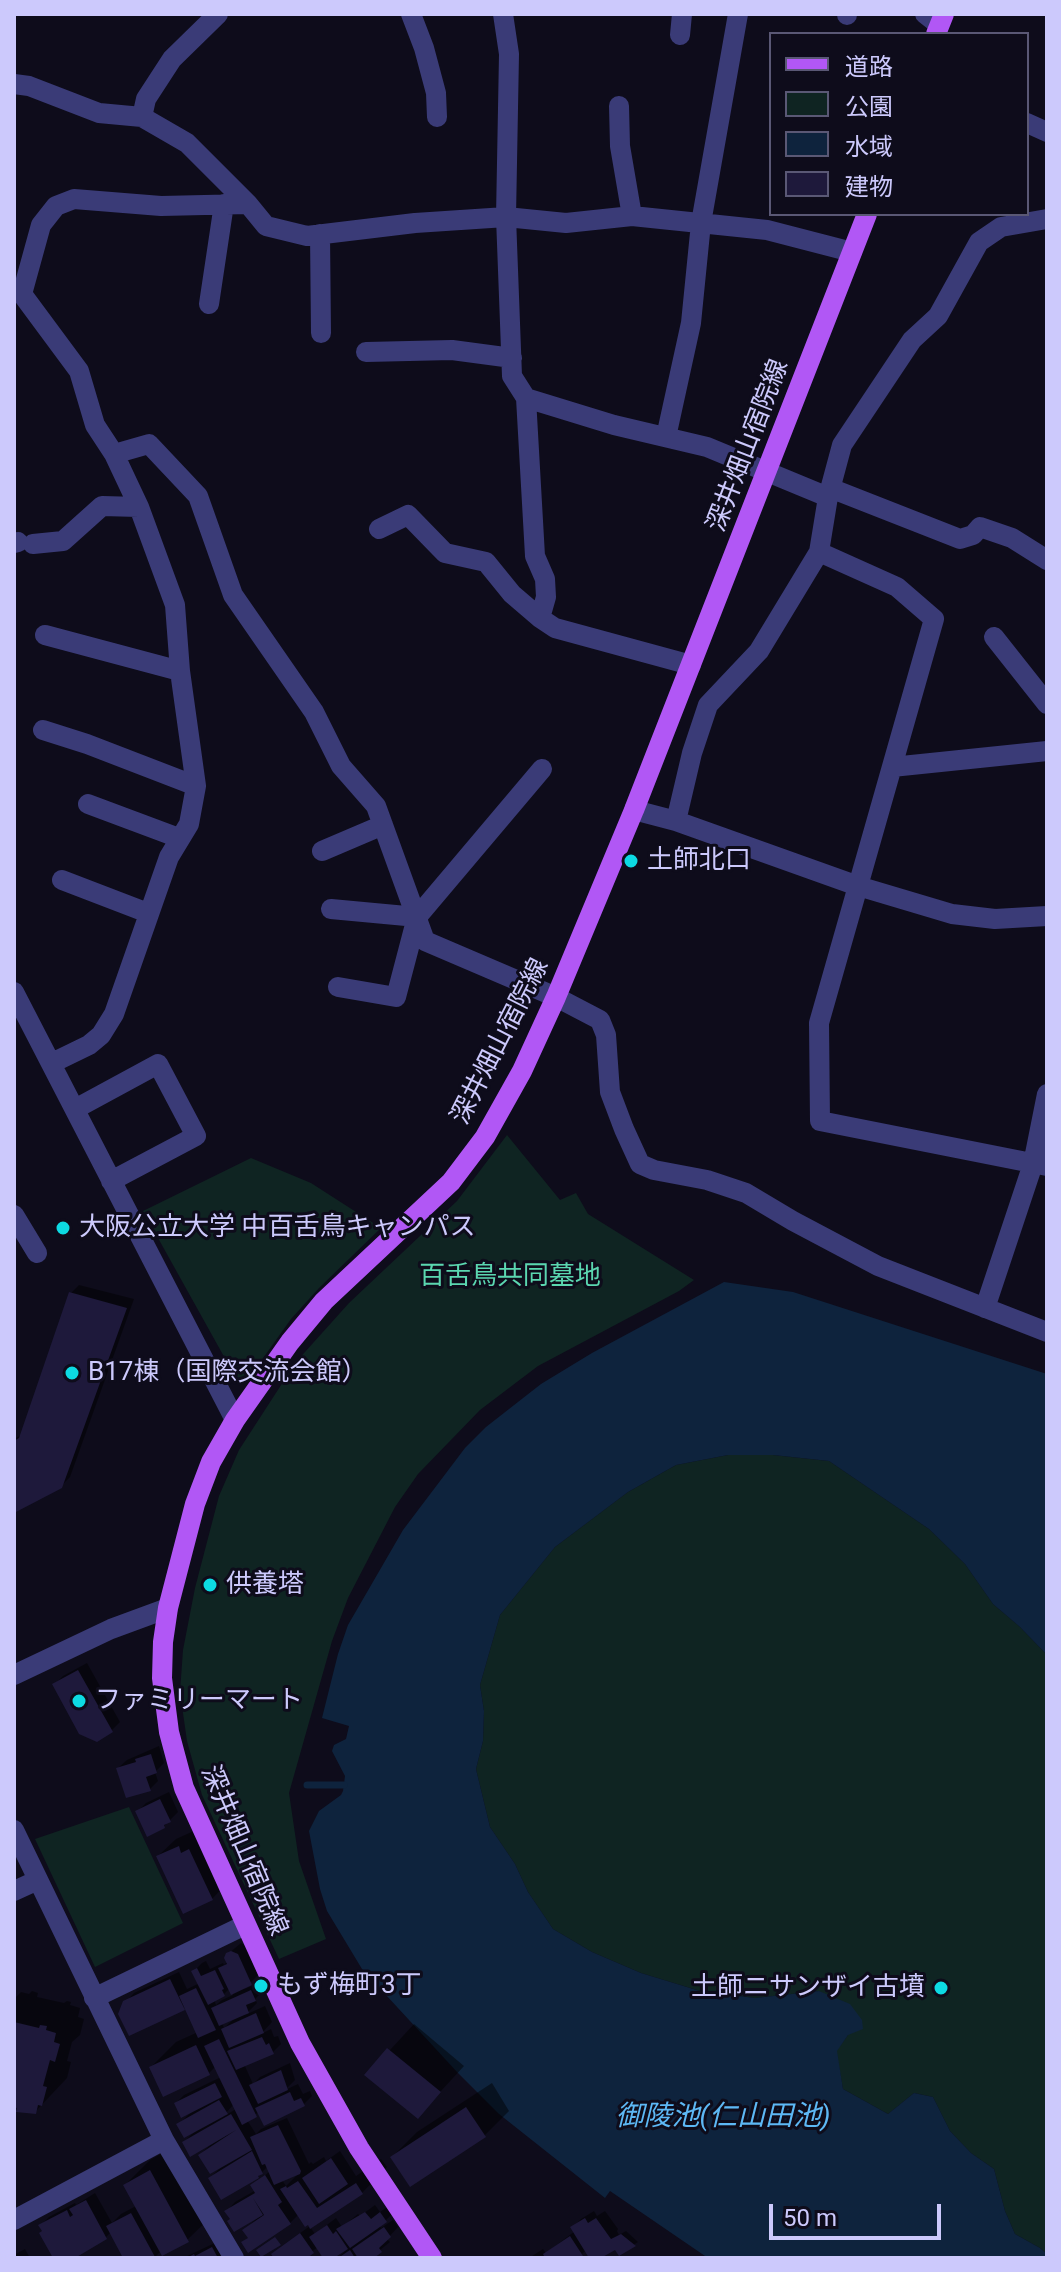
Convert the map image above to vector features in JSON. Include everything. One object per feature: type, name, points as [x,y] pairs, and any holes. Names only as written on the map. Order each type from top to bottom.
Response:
[{"type":"main road","name":"深井畑山宿院線","points":[[432,2258],[359,2148],[300,2043],[184,1788],[169,1732],[162,1678],[168,1608],[195,1504],[211,1462],[235,1420],[290,1342],[324,1301],[451,1182],[485,1137],[522,1071],[634,810],[866,216]]},
{"type":"street","points":[[142,117],[146,99],[172,59],[218,14]]},
{"type":"street","points":[[411,14],[436,93],[437,117]]},
{"type":"street","points":[[503,14],[509,54],[506,217],[512,376],[526,398],[535,556],[545,579],[546,597],[540,618]]},
{"type":"street","points":[[666,437],[691,323],[701,223],[738,14]]},
{"type":"street","points":[[14,84],[29,86],[99,113],[142,117],[187,143],[266,226],[307,236],[415,223],[506,217],[566,223],[632,216],[767,230],[852,252]]},
{"type":"street","points":[[619,106],[620,146],[632,216]]},
{"type":"street","points":[[52,1063],[89,1045],[101,1035],[114,1014],[169,857],[189,824],[196,786],[180,671],[175,605],[139,507],[114,454],[95,425],[79,371],[18,286],[41,225],[56,206],[74,199],[161,206],[248,204]]},
{"type":"street","points":[[209,304],[224,204]]},
{"type":"street","points":[[676,821],[692,753],[708,705],[759,651],[819,552],[829,492],[842,445],[912,340],[938,316],[979,242],[1001,227],[1047,219]]},
{"type":"street","points":[[320,234],[321,333]]},
{"type":"street","points":[[366,352],[452,350],[512,358]]},
{"type":"street","points":[[526,398],[614,425],[707,447],[960,539],[973,535],[980,527],[1012,538],[1047,560]]},
{"type":"street","points":[[114,454],[149,444],[198,496],[233,595],[314,712],[341,766],[376,806],[425,941],[556,997],[600,1020],[606,1035],[610,1092],[640,1164],[746,1193],[878,1266],[1047,1332]]},
{"type":"street","points":[[22,543],[63,541],[102,506],[139,507]]},
{"type":"street","points":[[379,529],[408,515],[445,553],[486,562],[512,594],[555,628],[691,665]]},
{"type":"street","points":[[819,552],[897,587],[934,619],[819,1023],[820,1121],[1040,1165]]},
{"type":"street","points":[[45,635],[180,671]]},
{"type":"street","points":[[994,637],[1047,704]]},
{"type":"street","points":[[43,730],[196,786]]},
{"type":"street","points":[[892,767],[1047,751]]},
{"type":"street","points":[[338,987],[396,997],[417,917],[542,769]]},
{"type":"street","points":[[88,804],[179,838]]},
{"type":"street","points":[[634,810],[676,821],[858,886],[952,914],[995,919],[1047,916]]},
{"type":"street","points":[[322,851],[383,825]]},
{"type":"street","points":[[62,880],[148,913]]},
{"type":"street","points":[[331,909],[417,917]]},
{"type":"street","points":[[14,992],[235,1420]]},
{"type":"street","points":[[75,1109],[158,1064],[196,1136],[111,1181]]},
{"type":"street","points":[[985,1308],[1040,1165],[1047,1094]]},
{"type":"street","points":[[14,1215],[37,1253]]},
{"type":"street","points":[[14,1675],[111,1629],[168,1608]]},
{"type":"street","points":[[14,1830],[164,2140],[234,2258]]},
{"type":"street","points":[[14,1891],[38,1880]]},
{"type":"street","points":[[94,1998],[245,1925]]},
{"type":"street","points":[[14,2220],[164,2140]]},
{"type":"green space","name":"百舌鳥共同墓地","points":[[507,1135],[560,1200],[576,1193],[588,1214],[694,1280],[538,1366],[480,1410],[418,1474],[395,1507],[348,1598],[332,1641],[289,1793],[299,1861],[326,1939],[279,1959],[202,1795],[187,1741],[180,1692],[183,1650],[195,1588],[219,1496],[239,1450],[296,1362],[349,1303],[457,1201]]},
{"type":"green space","points":[[251,1158],[311,1183],[381,1228],[291,1319],[246,1382],[237,1380],[143,1211]]},
{"type":"green space","points":[[728,1455],[773,1455],[829,1461],[929,1529],[965,1564],[993,1604],[1047,1655],[1047,2254],[1015,2234],[1005,2211],[994,2169],[971,2153],[950,2131],[933,2097],[914,2093],[888,2114],[843,2089],[836,2051],[848,2035],[819,1991],[755,1998],[700,1991],[641,1973],[592,1952],[553,1929],[490,1827],[476,1769],[483,1741],[484,1711],[480,1685],[500,1615],[555,1547],[628,1492],[676,1465]]},
{"type":"green space","points":[[129,1807],[183,1923],[95,1967],[35,1839]]},
{"type":"water","name":"御陵池(仁山田池)","points":[[724,1282],[793,1292],[1047,1374],[1047,1655],[993,1604],[965,1564],[929,1529],[829,1461],[773,1455],[728,1455],[676,1465],[628,1492],[555,1547],[500,1615],[480,1685],[484,1711],[483,1741],[476,1769],[490,1827],[553,1929],[592,1952],[641,1973],[700,1991],[755,1998],[819,1991],[850,2004],[862,2020],[863,2029],[848,2035],[837,2051],[843,2089],[888,2114],[914,2093],[933,2097],[950,2131],[971,2153],[994,2169],[1005,2211],[1015,2234],[1040,2248],[1047,2258],[708,2258],[610,2191],[605,2198],[499,2114],[362,1969],[327,1911],[309,1831],[319,1811],[343,1791],[345,1776],[332,1751],[334,1745],[346,1739],[349,1726],[322,1718],[348,1625],[403,1530],[465,1448],[486,1427],[541,1384]]},
{"type":"building","name":"B17棟（国際交流会館）","points":[[69,1292],[127,1308],[62,1488],[14,1513],[14,1441],[19,1438]]},
{"type":"building","name":"ファミリーマート","points":[[78,1670],[113,1732],[97,1742],[79,1734],[52,1684]]},
{"type":"building","points":[[151,1754],[157,1773],[146,1777],[151,1791],[126,1798],[116,1768]]},
{"type":"building","points":[[160,1799],[171,1822],[147,1837],[135,1811]]},
{"type":"building","points":[[179,1846],[181,1853],[189,1849],[213,1900],[183,1914],[156,1856]]},
{"type":"building","points":[[231,1951],[238,1954],[252,1985],[231,1995],[218,1968],[227,1964],[224,1958]]},
{"type":"building","points":[[197,1968],[201,1976],[215,1970],[225,1996],[208,2005],[191,1971]]},
{"type":"building","points":[[170,1979],[185,2010],[129,2036],[118,2014],[123,2001]]},
{"type":"building","points":[[196,1988],[216,2030],[198,2038],[179,1996]]},
{"type":"building","points":[[251,1990],[256,2001],[246,2005],[249,2013],[219,2026],[211,2008]]},
{"type":"building","points":[[256,2013],[264,2033],[229,2048],[221,2029]]},
{"type":"building","points":[[14,2022],[39,2028],[40,2025],[47,2026],[46,2030],[56,2033],[54,2042],[60,2044],[55,2062],[50,2060],[43,2086],[47,2087],[42,2106],[38,2105],[36,2114],[16,2112],[17,2108],[14,2107]]},
{"type":"building","points":[[262,2037],[274,2054],[236,2070],[227,2051]]},
{"type":"building","points":[[219,2039],[257,2117],[242,2125],[204,2046]]},
{"type":"building","points":[[196,2045],[210,2075],[163,2097],[149,2067]]},
{"type":"building","points":[[387,2048],[441,2092],[418,2119],[364,2075]]},
{"type":"building","points":[[281,2070],[288,2090],[258,2104],[249,2085]]},
{"type":"building","points":[[215,2083],[222,2097],[181,2118],[174,2103]]},
{"type":"building","points":[[290,2092],[294,2101],[301,2098],[305,2106],[264,2126],[255,2108]]},
{"type":"building","points":[[219,2100],[228,2114],[184,2138],[176,2124]]},
{"type":"building","points":[[466,2107],[486,2137],[410,2187],[390,2157]]},
{"type":"building","points":[[231,2114],[252,2150],[210,2174],[198,2155],[236,2130],[190,2157],[182,2142]]},
{"type":"building","points":[[278,2125],[301,2171],[274,2185],[250,2137]]},
{"type":"building","points":[[252,2151],[263,2174],[221,2200],[208,2178]]},
{"type":"building","points":[[331,2158],[348,2184],[319,2204],[302,2178]]},
{"type":"building","points":[[150,2170],[189,2242],[162,2256],[123,2185]]},
{"type":"building","points":[[265,2175],[282,2202],[278,2205],[291,2224],[248,2253],[241,2242],[248,2238],[242,2230],[264,2215],[253,2198],[263,2215],[234,2232],[224,2211],[255,2193],[250,2185]]},
{"type":"building","points":[[298,2181],[317,2208],[356,2183],[363,2194],[310,2229],[308,2225],[305,2227],[280,2189]]},
{"type":"building","points":[[86,2200],[107,2239],[75,2258],[53,2258],[39,2233],[42,2231],[38,2225],[67,2210],[70,2217],[73,2215],[69,2209]]},
{"type":"building","points":[[365,2212],[371,2219],[380,2212],[387,2222],[350,2248],[336,2229]]},
{"type":"building","points":[[131,2213],[155,2257],[123,2258],[106,2226]]},
{"type":"building","points":[[585,2218],[588,2223],[596,2218],[611,2239],[621,2234],[636,2246],[619,2256],[615,2250],[601,2258],[589,2258],[570,2227]]},
{"type":"building","points":[[327,2225],[333,2234],[336,2231],[348,2249],[334,2258],[323,2258],[309,2237]]},
{"type":"building","points":[[384,2227],[391,2237],[379,2248],[382,2252],[374,2258],[358,2258],[352,2249]]},
{"type":"building","points":[[300,2233],[314,2253],[307,2258],[274,2258],[271,2254]]},
{"type":"building","points":[[570,2236],[583,2256],[545,2258],[543,2254]]},
{"type":"building","points":[[275,2237],[281,2245],[261,2257],[256,2250]]},
{"type":"building","points":[[212,2247],[218,2258],[187,2258],[195,2256]]},
{"type":"building","points":[[350,2250],[355,2258],[338,2258]]},
{"type":"waterway","points":[[307,1785],[344,1785]]},
{"type":"place","name":"土師北口","points":[[631,861]]},
{"type":"place","name":"大阪公立大学 中百舌鳥キャンパス","points":[[63,1228]]},
{"type":"place","name":"B17棟（国際交流会館）","points":[[72,1373]]},
{"type":"place","name":"供養塔","points":[[210,1585]]},
{"type":"place","name":"ファミリーマート","points":[[79,1701]]},
{"type":"place","name":"もず梅町3丁","points":[[261,1986]]},
{"type":"place","name":"土師ニサンザイ古墳","points":[[941,1988]]}]
